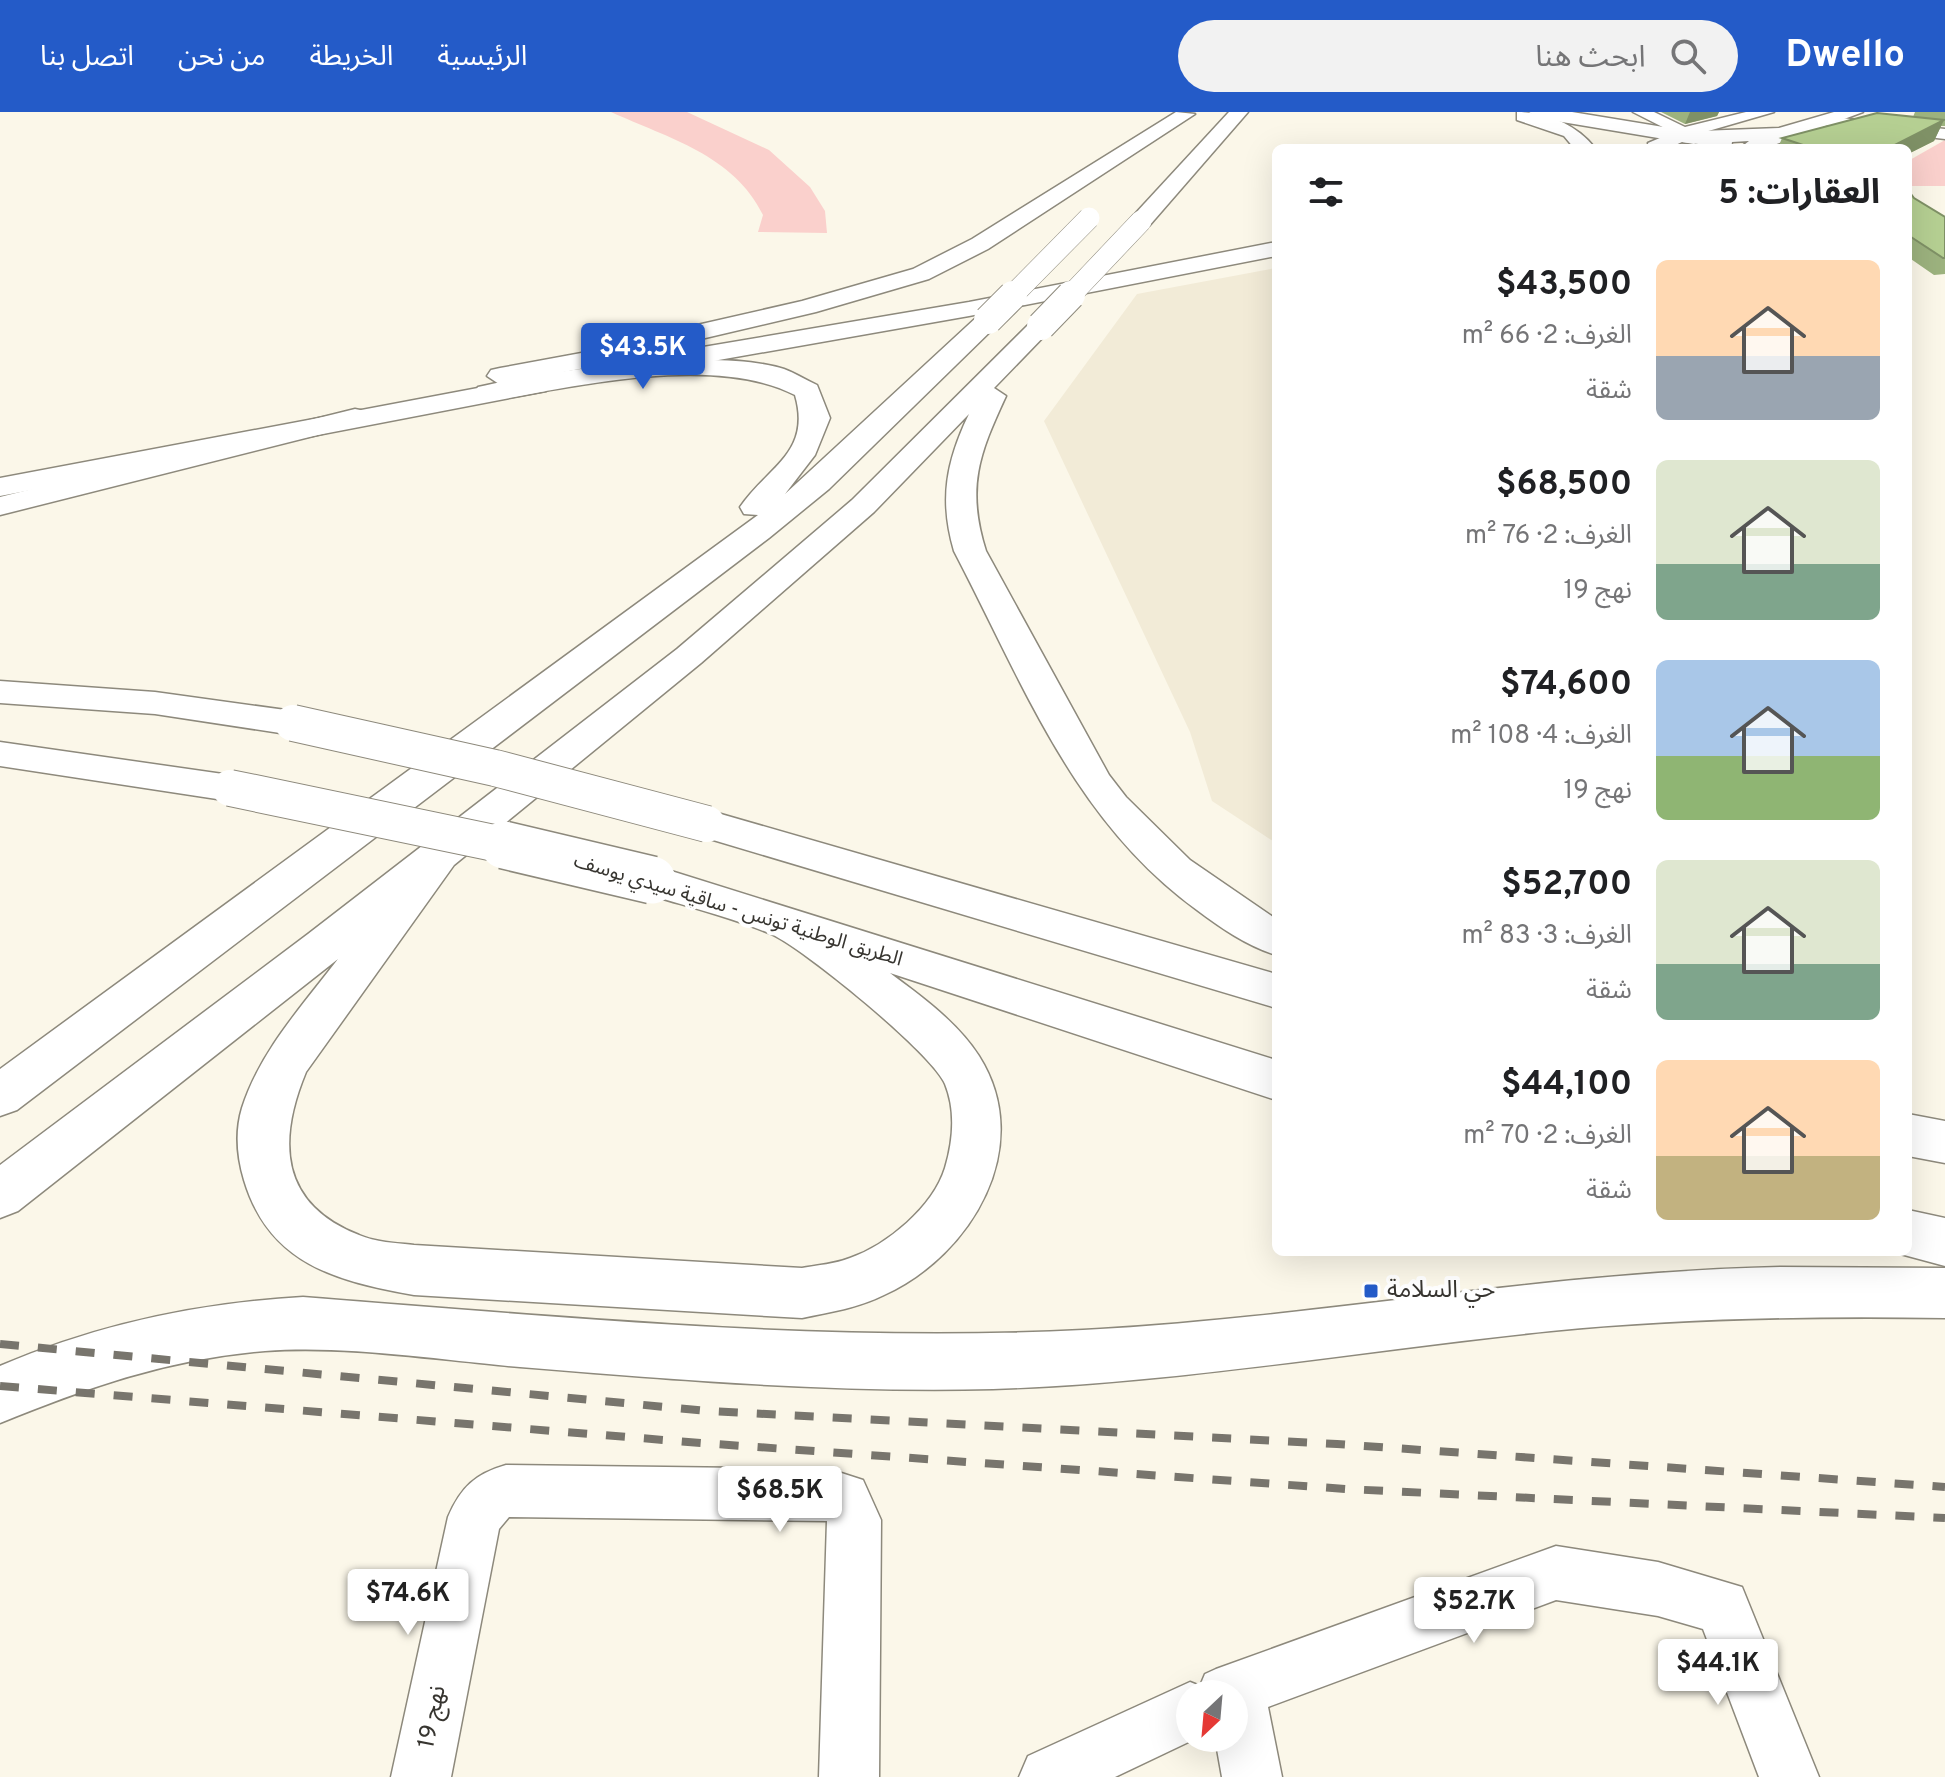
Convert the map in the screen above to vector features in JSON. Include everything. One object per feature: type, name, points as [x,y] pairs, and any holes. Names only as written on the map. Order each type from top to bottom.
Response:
[{"type":"main road","points":[[0,1195],[439,855],[689,656],[863,506],[1041,326],[1239,112]]},
{"type":"main road","points":[[1210,144],[1229,136],[1257,112]]},
{"type":"main road","points":[[1759,144],[1780,134],[1854,112]]},
{"type":"main road","points":[[1132,172],[1188,113]]},
{"type":"main road","points":[[656,348],[693,333],[807,307],[921,274],[980,244],[1188,113]]},
{"type":"main road","points":[[1522,113],[1690,135],[1780,134]]},
{"type":"main road","points":[[1522,113],[1626,136],[1649,144]]},
{"type":"main road","points":[[1522,113],[1571,132],[1582,144]]},
{"type":"main road","points":[[1662,144],[1671,138],[1690,135],[1719,144]]},
{"type":"main road","points":[[0,1096],[818,483],[1095,212]]},
{"type":"main road","points":[[0,467],[656,348],[1272,230]]},
{"type":"main road","points":[[0,487],[355,417],[969,309],[1272,250]]},
{"type":"main road","points":[[1010,358],[969,443],[958,476],[958,512],[970,551],[1093,781],[1116,814],[1182,879],[1272,936]]},
{"type":"main road","points":[[488,393],[670,369],[717,367],[755,369],[789,379],[808,391],[817,409],[814,431],[788,472],[760,502],[661,590],[636,621]]},
{"type":"main road","points":[[0,506],[355,417]]},
{"type":"main road","points":[[0,675],[155,703],[293,723],[495,768],[707,824],[1272,990]]},
{"type":"main road","points":[[0,692],[155,703]]},
{"type":"main road","name":"الطريق الوطنية تونس - ساقية سيدي يوسف","points":[[0,756],[47,758],[230,788],[437,829],[652,880],[1272,1079]]},
{"type":"main road","points":[[439,855],[286,1063],[266,1109],[262,1156],[276,1200],[307,1236],[355,1260],[414,1270],[802,1293],[865,1279],[919,1247],[957,1204],[977,1155],[977,1107],[959,1063],[926,1028],[786,922]]},
{"type":"main road","points":[[0,1056],[231,922]]},
{"type":"main road","points":[[1912,1136],[1945,1142]]},
{"type":"main road","points":[[1912,1235],[1945,1242]]},
{"type":"main road","points":[[0,1395],[85,1359],[142,1343],[250,1325],[303,1323],[826,1361],[956,1362],[1085,1358],[1616,1300],[1767,1293],[1945,1293]]},
{"type":"street","points":[[1641,112],[1690,135],[1756,113]]},
{"type":"street","points":[[1822,121],[1945,134]]},
{"type":"street","name":"نهج 19","points":[[421,1777],[475,1517],[493,1495],[506,1491],[829,1495],[844,1499],[854,1520],[849,1777]]},
{"type":"street","points":[[1248,1687],[1556,1573],[1658,1589],[1722,1607],[1789,1777]]},
{"type":"street","points":[[1049,1777],[1176,1717]]},
{"type":"street","points":[[1241,1752],[1252,1777]]},
{"type":"shaded area","points":[[611,112],[687,112],[769,150],[810,187],[825,211],[827,233],[758,232],[763,215],[735,177],[698,151]]},
{"type":"shaded area","points":[[1945,140],[1945,186],[1912,186],[1912,159]]},
{"type":"shaded area","points":[[1272,269],[1272,840],[1212,801],[1190,732],[1044,421],[1137,294]]},
{"type":"building","points":[[1877,113],[1944,120],[1897,144],[1800,144],[1782,138]]},
{"type":"building","points":[[1912,195],[1945,217],[1943,258],[1912,238]]},
{"type":"railway","points":[[0,1344],[708,1411],[1337,1444],[1945,1487]]},
{"type":"railway","points":[[0,1386],[701,1443],[1346,1489],[1945,1518]]},
{"type":"place","name":"حي السلامة","points":[[1371,1291]]}]
